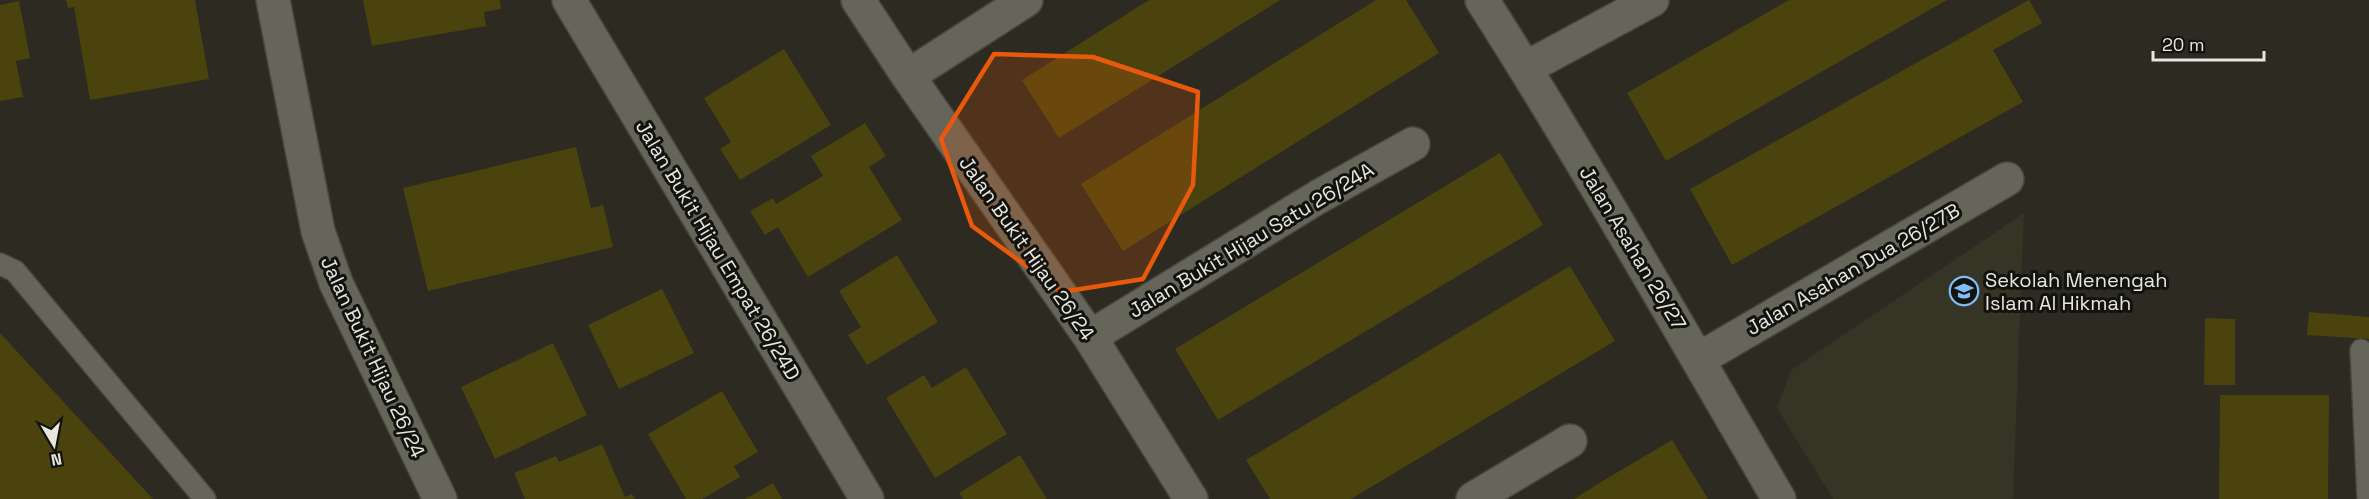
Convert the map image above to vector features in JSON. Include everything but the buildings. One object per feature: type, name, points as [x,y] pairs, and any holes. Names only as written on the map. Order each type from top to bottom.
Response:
[{"type":"street","name":"Jalan Bukit Hijau 26/24","points":[[273,0],[305,176],[321,242],[336,283],[440,499]]},
{"type":"street","name":"Jalan Bukit Hijau Empat 26/24D","points":[[569,0],[867,499]]},
{"type":"street","name":"Jalan Bukit Hijau 26/24","points":[[858,0],[908,76],[1090,337],[1191,499]]},
{"type":"street","points":[[908,76],[1026,0]]},
{"type":"street","name":"Jalan Asahan 26/27","points":[[1482,0],[1526,68],[1699,359],[1779,499]]},
{"type":"street","points":[[1526,68],[1652,0]]},
{"type":"street","name":"Jalan Bukit Hijau Satu 26/24A","points":[[1090,337],[1318,196],[1413,144]]},
{"type":"street","name":"Jalan Asahan Dua 26/27B","points":[[1699,359],[2007,179]]},
{"type":"street","points":[[1473,499],[1570,441]]},
{"type":"lane","points":[[0,264],[15,271],[205,499]]},
{"type":"lane","points":[[2361,350],[2368,499]]},
{"type":"highlighted area","points":[[994,54],[1093,57],[1198,92],[1193,185],[1143,279],[1062,292],[972,226],[941,139]]},
{"type":"shaded area","name":"Sekolah Menengah Islam Al Hikmah","points":[[2024,213],[2013,499],[1833,499],[1777,408],[1791,370]]},
{"type":"place","name":"Sekolah Menengah Islam Al Hikmah","points":[[1964,291]]}]
